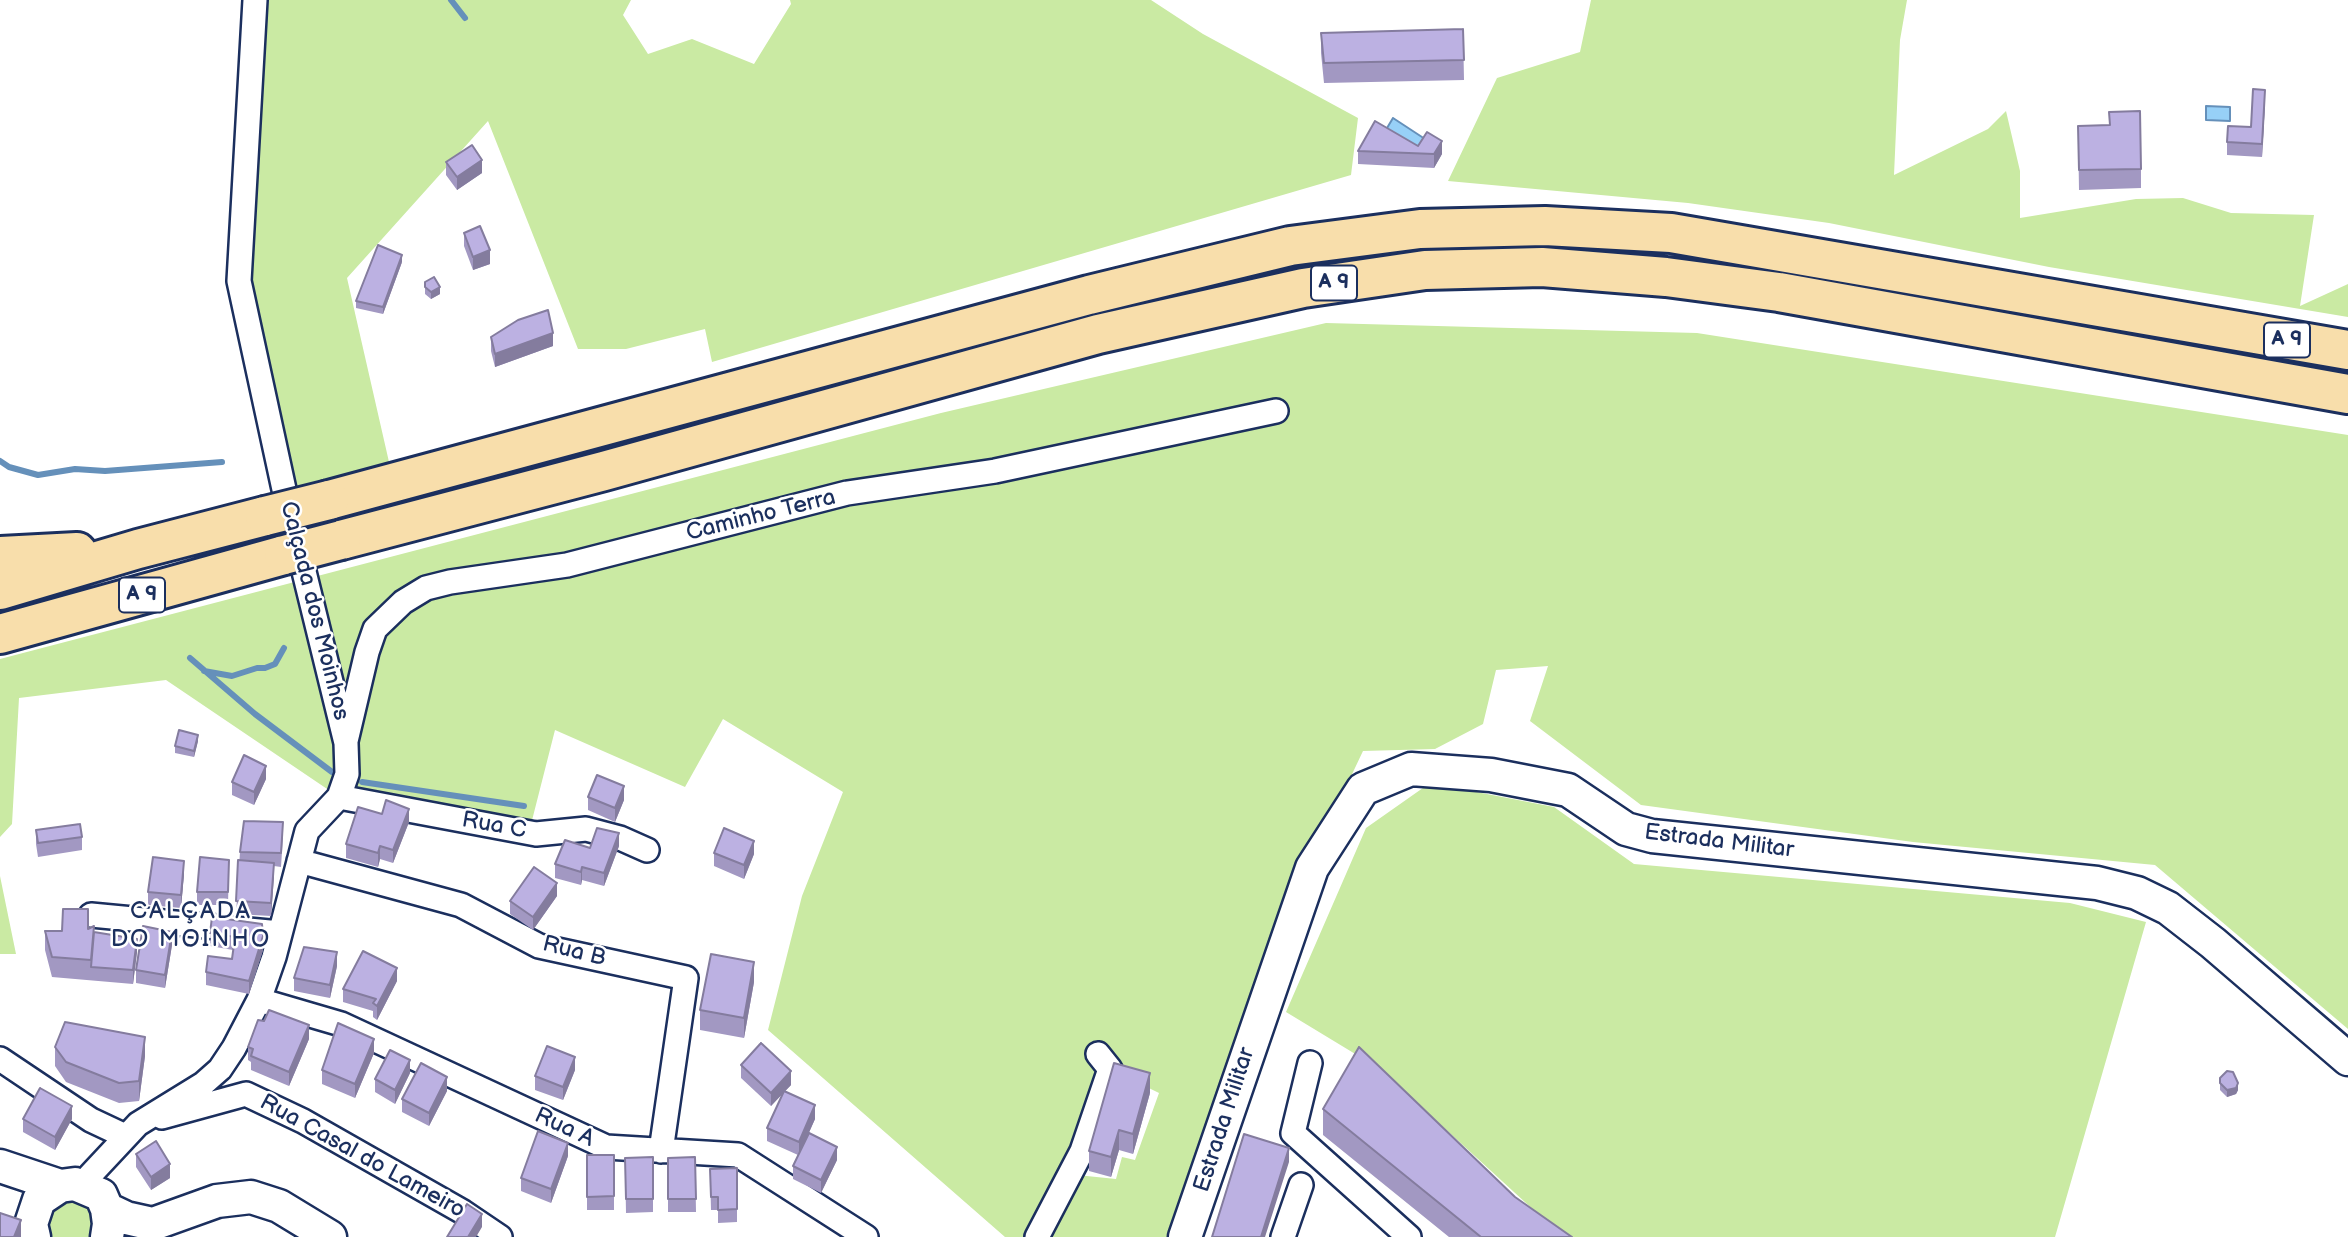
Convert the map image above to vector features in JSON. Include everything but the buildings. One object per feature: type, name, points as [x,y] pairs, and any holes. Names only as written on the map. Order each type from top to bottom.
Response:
[{"type":"highway","name":"A 9","points":[[0,590],[138,549],[1089,295],[1290,246],[1420,229],[1545,226],[1671,233],[2348,350]]},
{"type":"highway","name":"A 9","points":[[0,634],[1098,334],[1303,288],[1425,270],[1542,267],[1666,277],[1779,292],[2348,394]]},
{"type":"highway","points":[[0,556],[138,549]]},
{"type":"street","name":"Calçada dos Moinhos","points":[[256,0],[239,281],[285,494],[346,743],[347,774],[339,797]]},
{"type":"street","name":"Caminho Terra","points":[[346,743],[375,629],[403,602],[426,588],[567,565],[848,493],[995,471],[1276,411]]},
{"type":"street","name":"Estrada Militar","points":[[1185,1237],[1312,869],[1363,789],[1411,769],[1491,775],[1567,790],[1626,829],[1652,836],[2097,883],[2137,893],[2168,908],[2214,943],[2348,1059]]},
{"type":"street","name":"Rua C","points":[[339,797],[536,834],[586,829],[621,838],[647,850]]},
{"type":"street","points":[[91,1202],[127,1135],[203,1084],[220,1069],[234,1048],[259,1000],[307,831],[339,797]]},
{"type":"street","name":"Rua B","points":[[299,861],[461,905],[539,946],[686,978],[661,1151]]},
{"type":"street","points":[[91,915],[280,933]]},
{"type":"street","name":"Rua A","points":[[259,1000],[341,1024],[606,1147],[738,1155],[866,1237]]},
{"type":"street","points":[[1037,1237],[1082,1151],[1110,1069],[1098,1054]]},
{"type":"street","points":[[0,1059],[91,1120],[127,1135]]},
{"type":"street","points":[[1310,1063],[1293,1133],[1409,1237]]},
{"type":"street","name":"Rua Casal do Lameiro","points":[[127,1135],[246,1094],[360,1153],[463,1212],[500,1237]]},
{"type":"street","points":[[0,1166],[91,1202],[126,1218],[143,1231],[217,1200],[242,1196],[270,1202],[330,1237]]},
{"type":"street","points":[[0,1182],[34,1225]]},
{"type":"street","points":[[1283,1237],[1301,1185]]},
{"type":"street","points":[[34,1225],[39,1200],[91,1202]]},
{"type":"green space","points":[[251,0],[631,0],[623,15],[648,54],[692,39],[754,64],[791,4],[790,0],[1151,0],[1203,34],[1358,118],[1351,175],[712,362],[705,329],[626,349],[578,349],[488,121],[347,278],[389,462],[285,494],[239,281]]},
{"type":"green space","points":[[1591,0],[1907,0],[1900,40],[1894,175],[1988,129],[2006,111],[2020,171],[2020,218],[2136,199],[2183,198],[2231,213],[2314,215],[2300,306],[2348,284],[2348,317],[2049,267],[1829,223],[1688,203],[1448,181],[1497,78],[1580,52]]},
{"type":"green space","points":[[1326,323],[1697,333],[2348,435],[2348,1029],[2155,865],[1913,842],[1641,805],[1530,721],[1548,666],[1496,670],[1483,724],[1435,749],[1363,751],[1273,941],[1172,1237],[1005,1237],[768,1030],[802,896],[843,792],[723,719],[685,787],[555,730],[527,840],[339,797],[166,680],[19,698],[12,824],[0,837],[0,659],[941,413]],"holes":[[[1098,1055],[1110,1069],[1159,1093],[1135,1160],[1122,1157],[1116,1179],[1067,1174],[1088,1133]]]},
{"type":"green space","points":[[1430,783],[1554,807],[1634,864],[2070,903],[2146,922],[2055,1237],[1563,1237],[1380,1069],[1286,1012],[1366,828]]},
{"type":"green space","points":[[0,876],[16,954],[0,954]]},
{"type":"green space","points":[[70,1196],[95,1208],[98,1237],[47,1237],[47,1212]]},
{"type":"water","points":[[2206,106],[2230,107],[2230,121],[2206,120]]},
{"type":"water","points":[[1393,118],[1425,139],[1416,154],[1384,133]]},
{"type":"waterway","points":[[451,0],[465,18]]},
{"type":"waterway","points":[[0,461],[9,467],[38,475],[75,469],[105,471],[222,462]]},
{"type":"waterway","points":[[204,671],[232,676],[265,668],[275,664],[284,648]]},
{"type":"waterway","points":[[190,658],[255,714],[332,772]]},
{"type":"waterway","points":[[362,782],[524,806]]},
{"type":"district","name":"CALÇADA DO MOINHO","points":[[191,926]]}]
